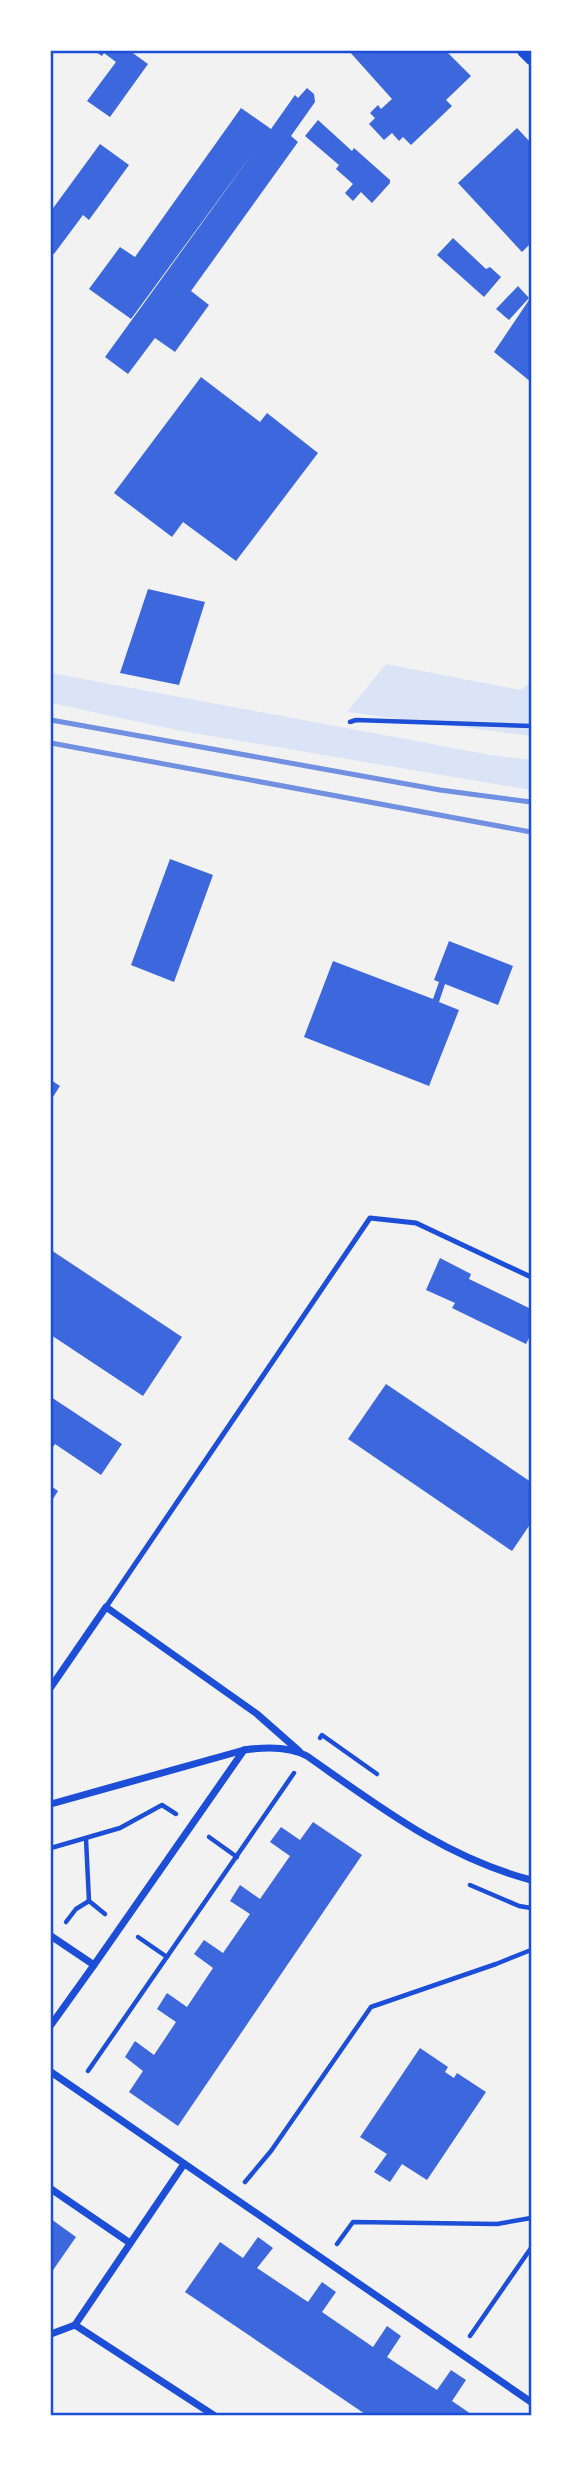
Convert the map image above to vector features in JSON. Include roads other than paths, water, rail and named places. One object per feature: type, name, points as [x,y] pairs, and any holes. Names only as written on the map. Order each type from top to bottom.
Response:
[{"type":"street","points":[[523,51],[531,59]]},
{"type":"street","points":[[51,1687],[106,1606],[257,1714],[304,1754],[399,1820],[468,1860],[531,1880]]},
{"type":"street","points":[[51,1804],[244,1750],[273,1747],[304,1754]]},
{"type":"street","points":[[51,2025],[244,1750]]},
{"type":"street","points":[[51,1936],[94,1965]]},
{"type":"street","points":[[51,2072],[531,2402]]},
{"type":"street","points":[[51,2334],[75,2325],[184,2164]]},
{"type":"street","points":[[51,2189],[130,2243]]},
{"type":"street","points":[[75,2325],[215,2416]]},
{"type":"lane","points":[[106,1606],[370,1218],[416,1223],[531,1277]]},
{"type":"railway","points":[[51,720],[440,790],[531,802]]},
{"type":"railway","points":[[51,743],[531,832]]}]
